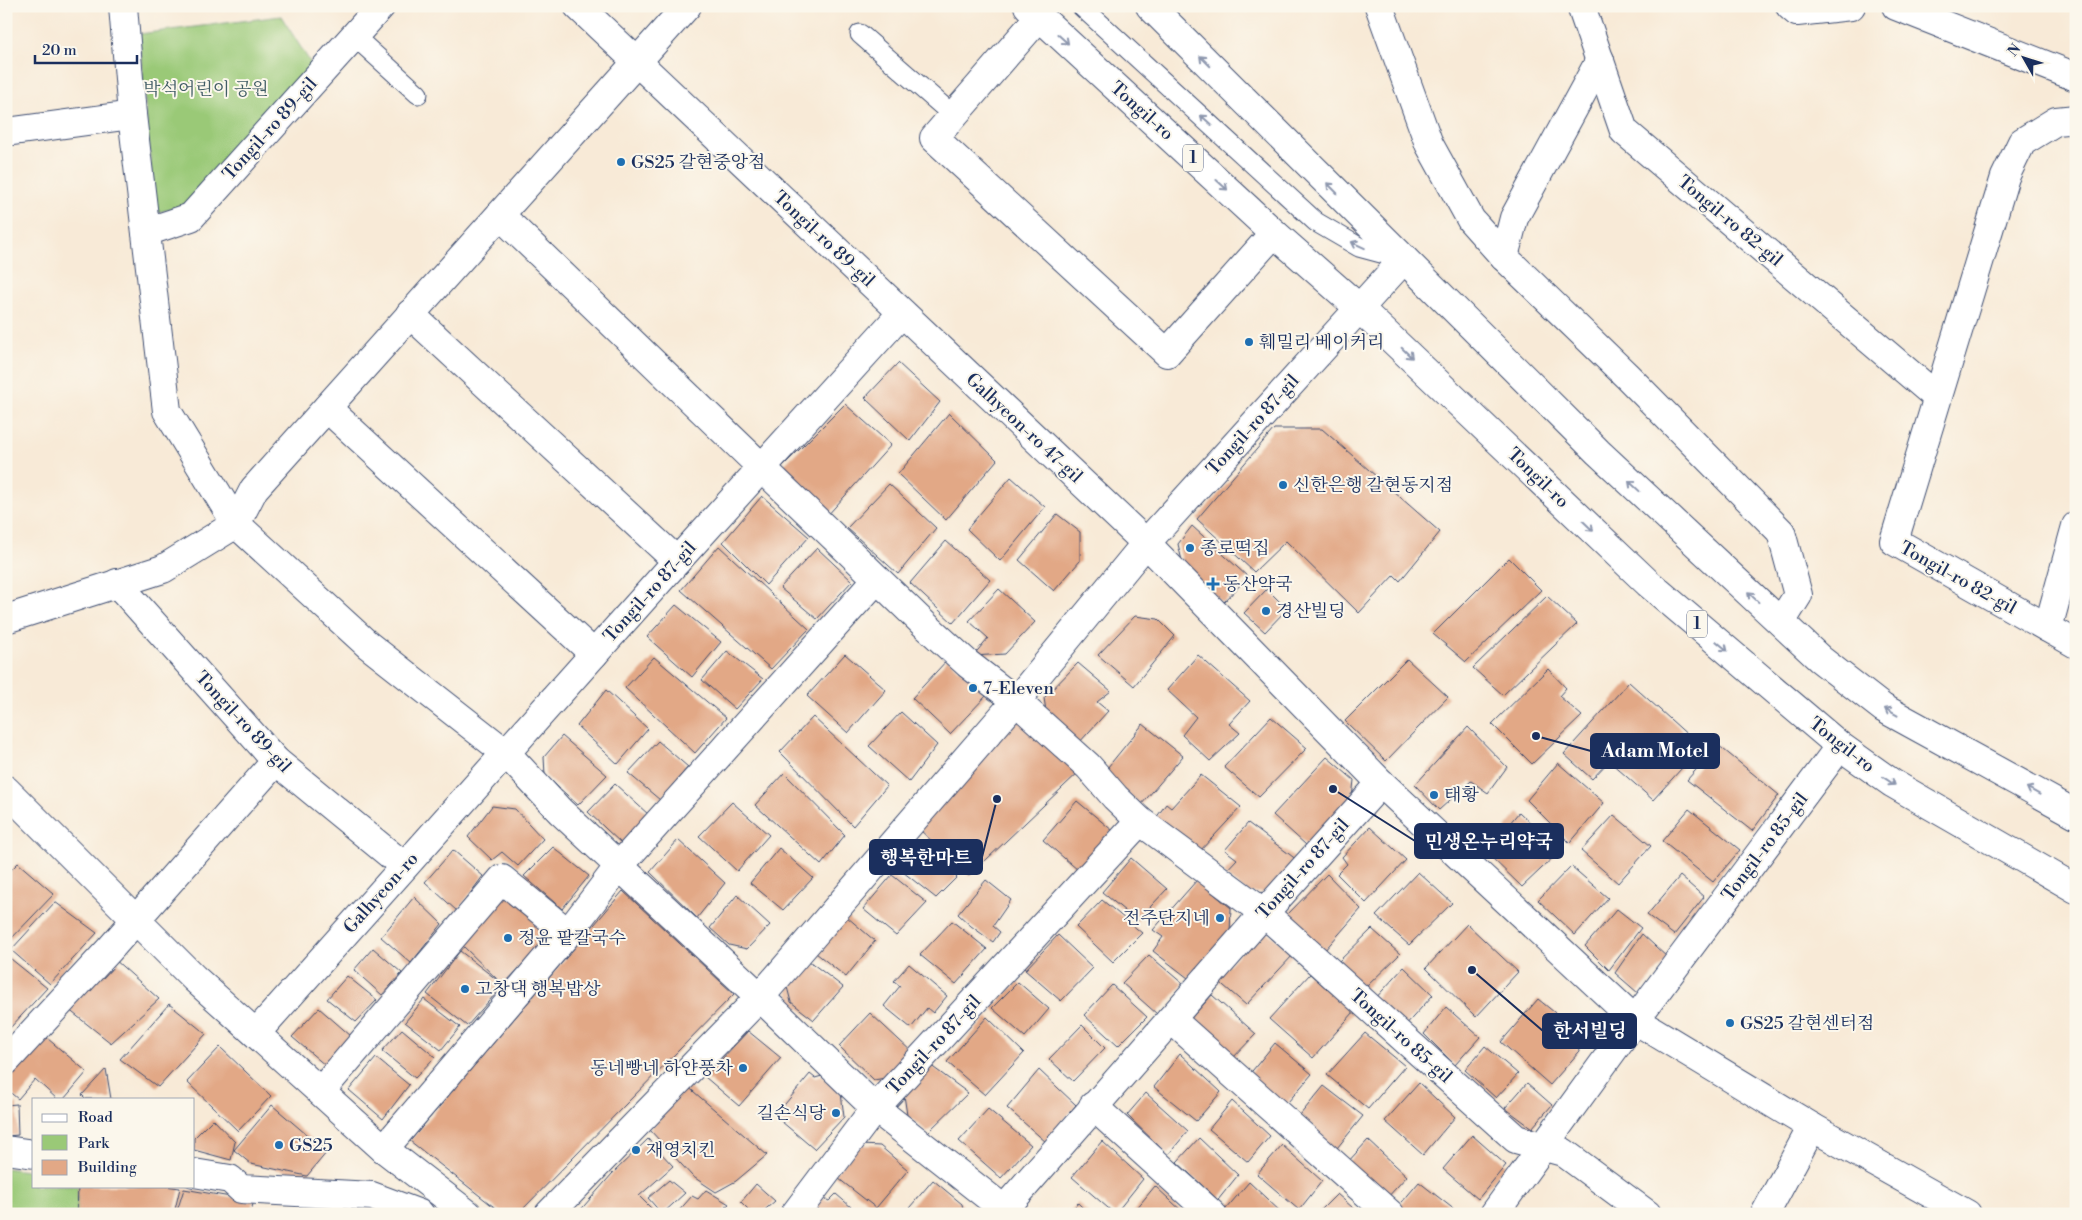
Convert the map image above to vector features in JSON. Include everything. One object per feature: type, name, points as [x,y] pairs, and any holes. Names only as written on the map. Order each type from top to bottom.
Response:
[{"type":"street","points":[[123,6],[132,115],[167,411],[236,524],[368,645],[506,753]]},
{"type":"street","name":"Tongil-ro 89-gil","points":[[146,232],[191,217],[381,6]]},
{"type":"street","name":"Tongil-ro 89-gil","points":[[578,6],[902,313]]},
{"type":"street","points":[[6,619],[163,569],[236,524],[254,489],[687,6]]},
{"type":"street","points":[[1150,6],[1598,452],[1820,659],[1883,708],[2076,814]]},
{"type":"street","points":[[1379,6],[1429,144],[1471,220],[1504,256],[1628,377],[1781,532],[1798,595],[1781,622]]},
{"type":"street","name":"Tongil-ro 82-gil","points":[[1581,6],[1624,132],[1937,397]]},
{"type":"street","points":[[1790,6],[1797,12],[1851,6]]},
{"type":"street","points":[[1896,6],[2076,77]]},
{"type":"street","name":"Tongil-ro","points":[[1274,233],[1167,353],[934,138],[954,116],[1033,12],[1274,233],[1359,308],[1648,583],[1840,746],[1892,783],[2076,888]]},
{"type":"street","points":[[1504,256],[1514,218],[1600,60]]},
{"type":"street","points":[[6,132],[132,115]]},
{"type":"street","name":"Tongil-ro 82-gil","points":[[2076,119],[2056,121],[2022,142],[2005,176],[1894,542],[2076,644]]},
{"type":"street","points":[[500,214],[876,579],[968,664],[1016,701],[1088,766],[1115,797],[1140,821]]},
{"type":"street","name":"Tongil-ro 87-gil","points":[[549,1214],[760,997],[1016,701],[1146,543],[1404,259]]},
{"type":"street","name":"Tongil-ro 87-gil","points":[[902,313],[506,753],[560,811],[760,997],[875,1108],[1005,1212],[1093,1106],[1381,783]]},
{"type":"street","name":"Galhyeon-ro 47-gil","points":[[902,313],[1146,543]]},
{"type":"street","points":[[410,314],[677,561]]},
{"type":"street","points":[[327,408],[594,654]]},
{"type":"street","points":[[2048,628],[2076,526]]},
{"type":"street","points":[[1146,543],[1381,783],[1635,1020],[1812,1127],[1967,1214]]},
{"type":"street","points":[[384,1149],[568,933],[619,866],[876,579]]},
{"type":"street","name":"Tongil-ro 89-gil","points":[[117,584],[276,762],[404,866]]},
{"type":"street","name":"Tongil-ro 85-gil","points":[[1494,1214],[1635,1020],[1840,746]]},
{"type":"street","name":"Galhyeon-ro","points":[[256,1033],[506,753]]},
{"type":"street","points":[[11,1049],[135,919],[276,762]]},
{"type":"street","points":[[6,790],[194,978],[384,1149],[468,1214]]},
{"type":"street","name":"Tongil-ro 87-gil","points":[[795,1214],[875,1108],[1140,821]]},
{"type":"street","name":"Tongil-ro 85-gil","points":[[1140,821],[1264,913],[1516,1139],[1544,1146]]},
{"type":"street","points":[[321,1091],[502,879],[568,933]]},
{"type":"street","points":[[1170,1019],[1390,1214]]},
{"type":"street","points":[[1093,1106],[1212,1214]]},
{"type":"street","points":[[1765,1214],[1812,1127]]},
{"type":"street","points":[[1544,1146],[1563,1152],[1647,1214]]},
{"type":"street","points":[[6,1150],[32,1154]]},
{"type":"street","points":[[195,1172],[230,1178],[241,1188],[372,1196],[420,1214]]},
{"type":"lane","points":[[1081,6],[1316,222],[1359,247],[1404,259]]},
{"type":"lane","points":[[860,34],[954,116]]},
{"type":"lane","points":[[354,36],[418,94]]},
{"type":"green space","name":"박석어린이 공원","points":[[281,16],[312,65],[187,205],[155,213],[139,34]]},
{"type":"green space","points":[[6,1168],[32,1172],[32,1188],[78,1188],[77,1214],[6,1214]]},
{"type":"building","points":[[898,363],[940,402],[910,441],[865,398]]},
{"type":"building","points":[[845,404],[891,445],[826,517],[777,472]]},
{"type":"building","points":[[949,413],[997,460],[946,520],[898,474]]},
{"type":"building","points":[[1274,429],[1322,429],[1440,532],[1400,581],[1394,575],[1359,613],[1286,541],[1254,572],[1197,519]]},
{"type":"building","points":[[1011,477],[1045,507],[1000,561],[967,529]]},
{"type":"building","points":[[889,484],[936,528],[898,574],[847,528]]},
{"type":"building","points":[[762,496],[809,537],[766,585],[723,542]]},
{"type":"building","points":[[1057,514],[1080,532],[1080,561],[1054,591],[1019,560]]},
{"type":"building","points":[[1192,526],[1248,577],[1223,603],[1183,565],[1178,544]]},
{"type":"building","points":[[946,541],[990,580],[953,623],[910,583]]},
{"type":"building","points":[[719,546],[809,629],[771,669],[681,590]]},
{"type":"building","points":[[817,548],[852,581],[817,619],[780,588]]},
{"type":"building","points":[[1509,558],[1541,590],[1466,662],[1433,634]]},
{"type":"building","points":[[999,589],[1035,622],[1005,654],[973,656],[988,638],[969,621]]},
{"type":"building","name":"경산빌딩","points":[[1267,589],[1287,609],[1265,632],[1244,613]]},
{"type":"building","points":[[1547,596],[1577,624],[1503,695],[1473,668]]},
{"type":"building","points":[[676,605],[721,642],[692,677],[647,637]]},
{"type":"building","points":[[1135,616],[1158,619],[1175,636],[1134,686],[1098,655]]},
{"type":"building","points":[[727,651],[763,679],[735,709],[702,680]]},
{"type":"building","points":[[845,654],[886,690],[848,733],[807,696]]},
{"type":"building","points":[[1198,655],[1250,701],[1229,724],[1240,733],[1210,761],[1182,735],[1196,717],[1167,690]]},
{"type":"building","points":[[654,657],[726,718],[695,753],[625,688]]},
{"type":"building","points":[[948,659],[987,695],[950,734],[912,698]]},
{"type":"building","points":[[1407,659],[1448,697],[1386,761],[1345,721]]},
{"type":"building","points":[[1078,663],[1111,691],[1097,702],[1108,711],[1078,744],[1047,717],[1044,698]]},
{"type":"building","points":[[1548,669],[1566,688],[1559,696],[1582,716],[1532,764],[1492,724]]},
{"type":"building","points":[[1629,682],[1701,747],[1653,800],[1609,761],[1592,779],[1564,754]]},
{"type":"building","points":[[606,690],[648,729],[618,764],[577,726]]},
{"type":"building","points":[[901,712],[937,745],[909,782],[869,746]]},
{"type":"building","points":[[1019,713],[1081,770],[969,876],[919,829]]},
{"type":"building","points":[[813,717],[887,786],[853,826],[780,752]]},
{"type":"building","points":[[1271,717],[1307,748],[1259,797],[1224,767]]},
{"type":"building","points":[[1143,724],[1183,756],[1141,805],[1103,773]]},
{"type":"building","points":[[1468,727],[1507,767],[1488,793],[1471,781],[1439,810],[1415,785]]},
{"type":"building","points":[[562,736],[607,775],[578,805],[545,775],[544,757]]},
{"type":"building","points":[[658,741],[688,767],[660,800],[628,773]]},
{"type":"building","points":[[1718,745],[1779,795],[1752,831],[1687,780]]},
{"type":"building","points":[[1327,757],[1354,780],[1352,798],[1306,845],[1273,815]]},
{"type":"building","points":[[1558,763],[1604,803],[1570,843],[1527,800]]},
{"type":"building","points":[[784,773],[845,835],[821,865],[755,805]]},
{"type":"building","points":[[1201,775],[1241,807],[1199,852],[1156,818],[1166,804],[1171,808]]},
{"type":"building","points":[[615,784],[649,815],[622,844],[588,812]]},
{"type":"building","points":[[1077,801],[1113,831],[1078,870],[1043,840]]},
{"type":"building","points":[[732,802],[769,835],[737,871],[699,836]]},
{"type":"building","points":[[492,806],[515,809],[543,839],[518,866],[502,852],[492,860],[468,837]]},
{"type":"building","points":[[1689,809],[1740,850],[1713,882],[1662,841]]},
{"type":"building","points":[[1519,812],[1560,851],[1522,887],[1486,852]]},
{"type":"building","points":[[1614,815],[1651,846],[1618,883],[1581,851]]},
{"type":"building","points":[[1248,823],[1297,860],[1268,892],[1249,893],[1223,874],[1237,859],[1225,850]]},
{"type":"building","points":[[1370,827],[1406,860],[1366,903],[1337,874],[1347,864],[1342,857]]},
{"type":"building","points":[[678,840],[725,883],[697,918],[650,872]]},
{"type":"building","points":[[919,842],[957,877],[936,898],[898,868]]},
{"type":"building","points":[[553,847],[589,876],[562,909],[524,876]]},
{"type":"building","points":[[779,848],[813,878],[783,910],[750,883]]},
{"type":"building","points":[[453,850],[483,876],[457,911],[425,882]]},
{"type":"building","points":[[1131,858],[1167,889],[1137,921],[1102,892]]},
{"type":"building","points":[[18,863],[54,894],[10,940],[6,937],[6,875]]},
{"type":"building","points":[[1571,866],[1608,898],[1575,935],[1538,900]]},
{"type":"building","points":[[1418,872],[1452,903],[1409,945],[1376,916]]},
{"type":"building","points":[[1327,874],[1361,909],[1324,951],[1286,916]]},
{"type":"building","points":[[892,875],[927,903],[896,936],[863,909]]},
{"type":"building","points":[[1680,876],[1704,897],[1674,935],[1647,915]]},
{"type":"building","points":[[986,880],[1011,900],[993,926],[1000,932],[993,942],[958,914]]},
{"type":"building","points":[[1197,880],[1231,908],[1230,933],[1188,978],[1153,951],[1163,937],[1153,930]]},
{"type":"building","name":"정윤 팥칼국수","points":[[503,888],[555,931],[467,1026],[427,994],[460,951],[501,983],[462,945]]},
{"type":"building","points":[[623,891],[734,994],[518,1214],[503,1214],[410,1141]]},
{"type":"building","points":[[737,895],[770,925],[747,949],[729,945],[710,928]]},
{"type":"building","points":[[414,897],[442,924],[411,963],[381,937]]},
{"type":"building","points":[[1102,900],[1142,933],[1113,962],[1076,927]]},
{"type":"building","points":[[55,902],[97,933],[50,984],[11,950]]},
{"type":"building","points":[[1617,909],[1641,928],[1609,970],[1585,946]]},
{"type":"building","points":[[847,917],[875,941],[846,977],[816,953]]},
{"type":"building","points":[[952,921],[987,949],[956,984],[920,955]]},
{"type":"building","points":[[1467,924],[1518,972],[1476,1017],[1426,968]]},
{"type":"building","points":[[1263,929],[1294,954],[1246,1005],[1216,979]]},
{"type":"building","points":[[1372,929],[1400,954],[1364,989],[1337,963]]},
{"type":"building","points":[[1642,934],[1668,958],[1638,993],[1615,973]]},
{"type":"building","points":[[1058,935],[1093,968],[1061,1001],[1025,970]]},
{"type":"building","points":[[373,948],[402,973],[382,995],[354,970]]},
{"type":"building","points":[[6,955],[47,988],[10,1028],[6,1025]]},
{"type":"building","points":[[1149,955],[1183,984],[1157,1014],[1122,983]]},
{"type":"building","points":[[114,959],[159,999],[111,1043],[68,1009]]},
{"type":"building","points":[[809,961],[843,987],[814,1020],[791,1002],[787,987]]},
{"type":"building","points":[[909,964],[947,996],[933,1013],[927,1008],[911,1028],[884,1006],[900,986],[894,981]]},
{"type":"building","points":[[1404,967],[1433,995],[1403,1028],[1373,1001]]},
{"type":"building","points":[[1310,974],[1354,1012],[1313,1058],[1269,1019]]},
{"type":"building","points":[[347,976],[377,1000],[356,1022],[327,999]]},
{"type":"building","points":[[1018,982],[1049,1009],[1025,1037],[992,1008]]},
{"type":"building","points":[[1112,985],[1147,1017],[1118,1046],[1084,1015]]},
{"type":"building","points":[[1212,995],[1256,1034],[1229,1062],[1186,1024]]},
{"type":"building","points":[[424,999],[460,1027],[441,1050],[405,1022]]},
{"type":"building","points":[[1538,999],[1576,1030],[1579,1052],[1550,1085],[1501,1042]]},
{"type":"building","points":[[169,1004],[206,1034],[158,1087],[120,1059]]},
{"type":"building","points":[[1446,1007],[1480,1037],[1455,1065],[1424,1034]]},
{"type":"building","points":[[319,1008],[351,1036],[326,1066],[292,1037]]},
{"type":"building","points":[[870,1013],[913,1053],[891,1077],[874,1080],[839,1046]]},
{"type":"building","points":[[987,1017],[1024,1053],[985,1095],[947,1062]]},
{"type":"building","points":[[1082,1025],[1105,1048],[1073,1081],[1049,1059]]},
{"type":"building","points":[[402,1029],[435,1057],[415,1078],[382,1051]]},
{"type":"building","name":"동네빵네 하얀풍차","points":[[748,1031],[781,1058],[739,1106],[705,1077]]},
{"type":"building","points":[[41,1033],[87,1072],[65,1098],[56,1098],[35,1079],[18,1099],[6,1089],[6,1074]]},
{"type":"building","points":[[1365,1033],[1405,1066],[1368,1109],[1327,1075]]},
{"type":"building","points":[[1275,1043],[1312,1074],[1282,1109],[1248,1076]]},
{"type":"building","points":[[1485,1046],[1518,1074],[1496,1098],[1465,1070]]},
{"type":"building","points":[[220,1047],[271,1096],[238,1131],[187,1082]]},
{"type":"building","points":[[1180,1054],[1221,1092],[1196,1121],[1154,1087]]},
{"type":"building","points":[[376,1058],[409,1085],[383,1119],[349,1090]]},
{"type":"building","points":[[930,1065],[968,1093],[928,1132],[907,1115],[904,1095]]},
{"type":"building","points":[[106,1069],[111,1098],[85,1098],[82,1095]]},
{"type":"building","points":[[1039,1070],[1076,1105],[1046,1142],[1007,1108]]},
{"type":"building","points":[[810,1074],[815,1078],[822,1076],[841,1093],[844,1117],[814,1149],[775,1116]]},
{"type":"building","points":[[1419,1083],[1455,1117],[1423,1155],[1385,1121]]},
{"type":"building","points":[[1527,1083],[1552,1105],[1532,1128],[1505,1108]]},
{"type":"building","points":[[686,1085],[767,1155],[736,1181],[716,1192],[692,1176],[650,1130]]},
{"type":"building","points":[[1324,1086],[1363,1116],[1333,1153],[1295,1121]]},
{"type":"building","points":[[1146,1093],[1188,1131],[1168,1155],[1127,1115]]},
{"type":"building","points":[[1232,1101],[1270,1136],[1248,1162],[1209,1129]]},
{"type":"building","points":[[17,1104],[18,1135],[6,1136],[6,1105]]},
{"type":"building","name":"GS25","points":[[272,1105],[327,1152],[307,1176],[251,1164],[234,1150]]},
{"type":"building","points":[[988,1109],[1031,1145],[1001,1178],[959,1141]]},
{"type":"building","points":[[213,1119],[235,1142],[231,1160],[195,1150],[195,1137]]},
{"type":"building","points":[[1472,1135],[1506,1165],[1478,1199],[1443,1169]]},
{"type":"building","points":[[1199,1138],[1238,1175],[1218,1200],[1177,1162]]},
{"type":"building","points":[[648,1139],[673,1166],[639,1196],[657,1214],[577,1214],[612,1174]]},
{"type":"building","points":[[1368,1140],[1407,1176],[1386,1199],[1346,1164]]},
{"type":"building","points":[[1102,1141],[1143,1179],[1115,1214],[1072,1177]]},
{"type":"building","points":[[861,1145],[880,1146],[908,1170],[876,1208],[834,1175]]},
{"type":"building","points":[[1282,1145],[1322,1181],[1299,1210],[1257,1174]]},
{"type":"building","points":[[669,1180],[685,1193],[662,1214],[648,1198]]},
{"type":"building","points":[[933,1180],[962,1204],[964,1214],[904,1214]]},
{"type":"building","points":[[1249,1182],[1283,1214],[1230,1214],[1225,1210]]},
{"type":"building","points":[[1419,1182],[1460,1214],[1403,1214],[1397,1208]]},
{"type":"building","points":[[756,1184],[775,1201],[760,1214],[753,1214],[741,1202]]},
{"type":"building","points":[[1155,1186],[1185,1214],[1132,1214]]},
{"type":"building","points":[[78,1188],[180,1188],[174,1214],[77,1214]]},
{"type":"building","points":[[184,1189],[254,1201],[250,1214],[176,1214]]},
{"type":"building","points":[[706,1190],[729,1204],[724,1209],[729,1214],[676,1214],[692,1196],[698,1199]]},
{"type":"building","points":[[836,1194],[859,1214],[807,1214],[821,1197],[829,1201]]},
{"type":"building","points":[[1337,1194],[1360,1214],[1317,1214]]},
{"type":"building","points":[[1078,1203],[1089,1214],[1068,1214]]},
{"type":"place","name":"GS25 갈현중앙점","points":[[621,162]]},
{"type":"place","name":"훼밀리 베이커리","points":[[1249,342]]},
{"type":"place","name":"신한은행 갈현동지점","points":[[1283,485]]},
{"type":"place","name":"종로떡집","points":[[1190,548]]},
{"type":"place","name":"동산약국","points":[[1213,584]]},
{"type":"place","name":"경산빌딩","points":[[1266,611]]},
{"type":"place","name":"7-Eleven","points":[[973,688]]},
{"type":"place","name":"Adam Motel","points":[[1536,736]]},
{"type":"place","name":"민생온누리약국","points":[[1333,789]]},
{"type":"place","name":"태황","points":[[1434,795]]},
{"type":"place","name":"행복한마트","points":[[997,799]]},
{"type":"place","name":"전주단지네","points":[[1220,918]]},
{"type":"place","name":"정윤 팥칼국수","points":[[508,938]]},
{"type":"place","name":"한서빌딩","points":[[1472,970]]},
{"type":"place","name":"고창댁 행복밥상","points":[[465,989]]},
{"type":"place","name":"GS25 갈현센터점","points":[[1730,1023]]},
{"type":"place","name":"동네빵네 하얀풍차","points":[[743,1068]]},
{"type":"place","name":"길손식당","points":[[836,1113]]},
{"type":"place","name":"GS25","points":[[279,1145]]},
{"type":"place","name":"재영치킨","points":[[636,1150]]}]
